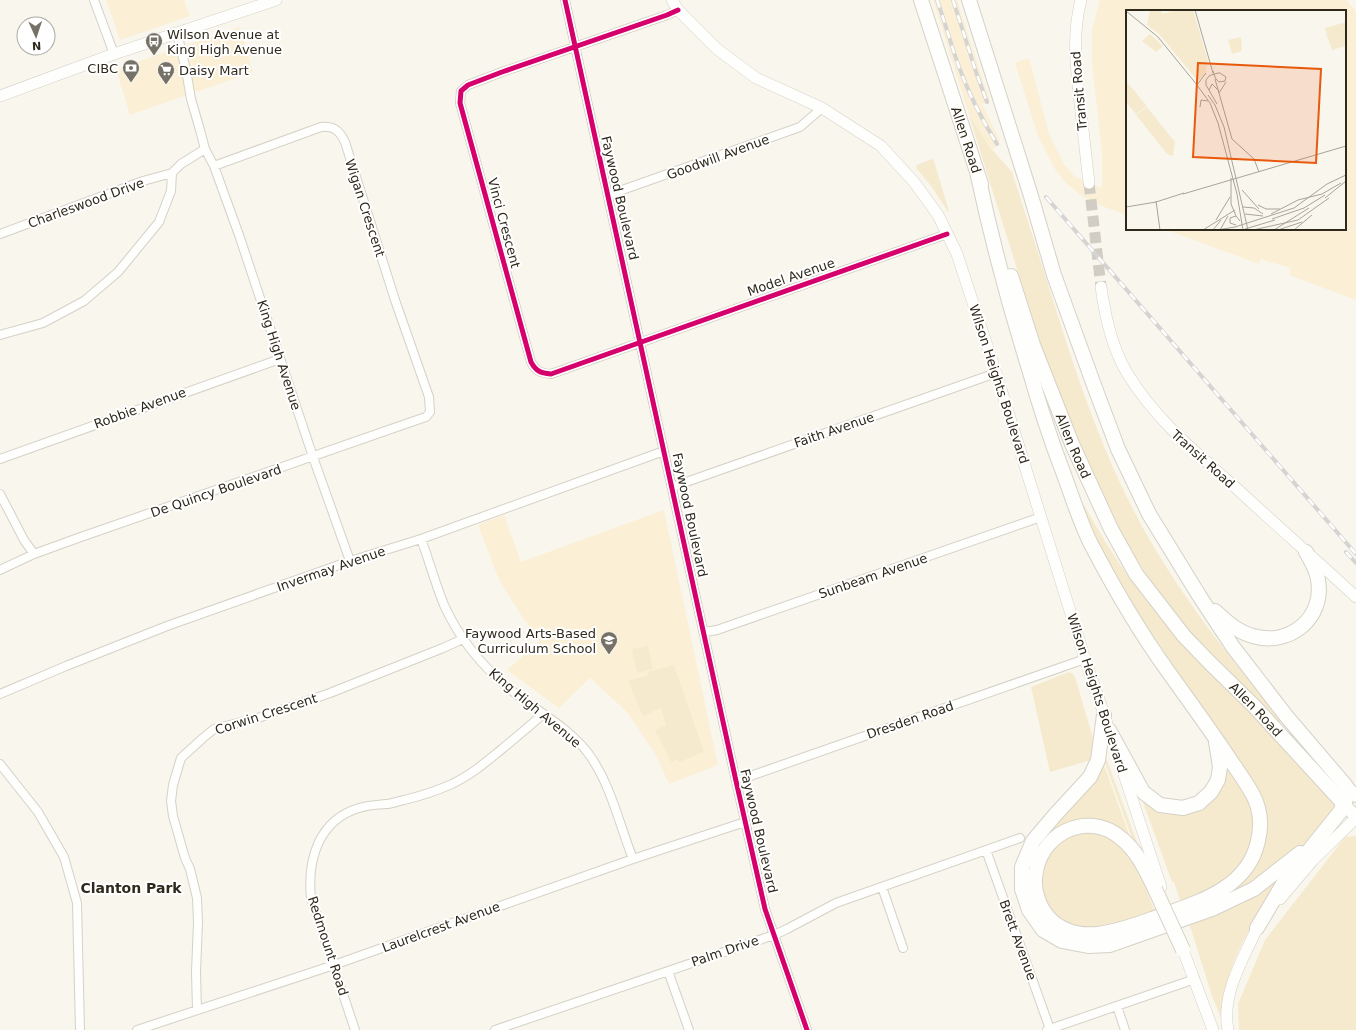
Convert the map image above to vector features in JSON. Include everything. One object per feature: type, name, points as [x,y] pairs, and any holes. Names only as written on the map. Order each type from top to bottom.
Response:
[{"type":"highway","name":"Allen Road","points":[[921,0],[1034,345],[1072,444],[1111,529],[1136,574],[1184,636],[1210,664],[1254,706],[1344,804]]},
{"type":"highway","name":"Allen Road","points":[[969,0],[1031,196],[1054,275],[1118,449],[1149,514],[1233,648],[1287,717],[1351,791]]},
{"type":"highway","points":[[978,176],[988,226],[1013,318],[1050,438],[1090,543],[1125,605],[1164,666],[1215,736],[1253,794],[1260,812],[1262,827],[1256,852],[1247,868],[1223,890],[1197,902],[1122,930],[1102,934],[1083,934],[1064,929],[1047,915],[1041,906],[1036,893],[1034,882],[1036,867],[1041,852],[1050,843],[1068,830],[1081,826],[1093,826],[1109,830],[1122,838],[1134,851],[1158,888],[1183,950]]},
{"type":"highway","points":[[1200,597],[1230,624],[1245,634],[1264,638],[1276,638],[1292,634],[1299,630],[1307,622],[1317,605],[1319,597],[1318,579],[1314,566],[1306,552]]},
{"type":"highway","points":[[1104,715],[1098,760],[1090,777],[1033,842],[1022,867],[1022,889],[1029,910],[1043,930],[1062,941],[1088,946],[1110,945],[1212,909],[1254,889],[1320,837]]},
{"type":"highway","points":[[1109,730],[1143,792],[1160,805],[1183,808],[1199,803],[1211,792],[1218,780],[1220,766],[1215,736]]},
{"type":"highway","points":[[1257,928],[1286,879],[1338,815],[1351,791]]},
{"type":"main road","points":[[0,96],[114,54],[276,0]]},
{"type":"main road","name":"Wilson Heights Boulevard","points":[[672,0],[678,10],[717,49],[756,78],[822,108],[881,146],[914,182],[938,215],[957,254],[996,373],[1158,888]]},
{"type":"main road","name":"Transit Road","points":[[1081,0],[1076,24],[1076,65],[1089,183]]},
{"type":"main road","name":"Transit Road","points":[[1101,287],[1104,312],[1119,356],[1127,372],[1144,398],[1172,431],[1356,597]]},
{"type":"main road","name":"Allen Road","points":[[1344,804],[1356,818]]},
{"type":"main road","points":[[1228,1030],[1227,1008],[1229,993],[1234,978],[1257,928],[1297,878],[1356,818]]},
{"type":"main road","points":[[1183,950],[1213,1030]]},
{"type":"street","points":[[94,0],[114,54]]},
{"type":"street","name":"Faywood Boulevard","points":[[565,0],[765,909],[807,1030]]},
{"type":"street","points":[[576,46],[678,10]]},
{"type":"street","name":"King High Avenue","points":[[177,33],[191,99],[205,149],[214,166],[239,235],[313,457],[350,561]]},
{"type":"street","name":"Vinci Crescent","points":[[576,46],[468,85],[461,91],[460,104],[531,362],[535,370],[542,373],[551,374],[641,342]]},
{"type":"street","name":"Goodwill Avenue","points":[[608,196],[800,127],[822,108]]},
{"type":"street","name":"Wigan Crescent","points":[[214,166],[321,127],[336,129],[341,134],[345,142],[395,300],[428,397],[430,412]]},
{"type":"street","points":[[0,335],[43,323],[84,301],[118,272],[159,222],[171,191],[172,173],[181,164],[205,149]]},
{"type":"street","name":"Charleswood Drive","points":[[0,234],[143,181],[172,173]]},
{"type":"street","name":"Model Avenue","points":[[641,342],[947,234]]},
{"type":"street","name":"Robbie Avenue","points":[[0,459],[280,359]]},
{"type":"street","name":"Faith Avenue","points":[[672,487],[996,373]]},
{"type":"street","name":"De Quincy Boulevard","points":[[0,570],[34,554],[426,417],[430,412]]},
{"type":"street","name":"Invermay Avenue","points":[[0,694],[72,663],[139,637],[350,561],[421,539],[664,451]]},
{"type":"street","points":[[0,494],[24,540],[34,554]]},
{"type":"street","name":"Sunbeam Avenue","points":[[704,632],[717,630],[1041,517]]},
{"type":"street","name":"King High Avenue","points":[[421,539],[444,605],[463,639],[480,661],[500,680],[572,735],[597,766],[610,795],[633,859]]},
{"type":"street","name":"Corwin Crescent","points":[[197,1010],[197,898],[190,869],[172,816],[171,800],[173,785],[182,758],[214,729],[258,718],[330,694],[463,639]]},
{"type":"street","name":"Dresden Road","points":[[736,781],[1085,659]]},
{"type":"street","name":"Redmount Road","points":[[355,1030],[311,898],[309,882],[313,856],[324,832],[335,819],[359,808],[422,796],[455,782],[473,772],[543,714]]},
{"type":"street","points":[[0,764],[38,812],[64,857],[77,903],[80,1030]]},
{"type":"street","name":"Laurelcrest Avenue","points":[[137,1030],[334,965],[633,859],[746,822]]},
{"type":"street","name":"Palm Drive","points":[[495,1030],[774,934],[787,929],[836,903],[1020,838]]},
{"type":"street","name":"Brett Avenue","points":[[986,850],[1049,1030]]},
{"type":"street","points":[[882,887],[903,948]]},
{"type":"street","points":[[668,971],[689,1030]]},
{"type":"street","points":[[1049,1030],[1195,979]]},
{"type":"street","points":[[1117,1006],[1125,1030]]},
{"type":"shaded area","points":[[106,0],[184,0],[190,16],[120,40]]},
{"type":"shaded area","points":[[933,0],[957,0],[990,101],[982,104],[1000,141],[993,150],[979,132],[969,115]]},
{"type":"shaded area","points":[[1100,0],[1346,0],[1356,11],[1356,300],[1289,275],[1291,268],[1266,261],[1261,258],[1259,264],[1167,230],[1346,230],[1346,10],[1126,10],[1126,215],[1094,203],[1081,195],[1066,183],[1056,171],[1038,136],[1015,63],[1029,58],[1049,134],[1064,164],[1075,177],[1102,188],[1102,153],[1092,63],[1092,30]]},
{"type":"shaded area","points":[[240,27],[253,72],[130,115],[116,69]]},
{"type":"shaded area","points":[[969,115],[989,146],[1012,172],[1085,397],[1108,456],[1135,513],[1150,541],[1184,594],[1241,671],[1281,721],[1278,724],[1202,645],[1167,603],[1136,558],[1101,494],[1071,427],[1046,358]]},
{"type":"shaded area","points":[[932,159],[934,161],[949,211],[948,212],[932,187],[916,168],[917,165]]},
{"type":"shaded area","points":[[1084,505],[1116,559],[1153,609],[1190,651],[1259,718],[1336,804],[1336,807],[1314,836],[1257,883],[1224,895],[1247,877],[1260,857],[1255,787],[1239,760],[1131,604],[1116,579],[1081,508]]},
{"type":"shaded area","name":"Faywood Arts-Based Curriculum School","points":[[664,510],[718,765],[669,784],[656,755],[627,712],[590,678],[559,708],[507,670],[540,641],[521,615],[499,580],[478,525],[504,515],[521,562]]},
{"type":"shaded area","points":[[648,646],[653,669],[637,673],[632,649]]},
{"type":"shaded area","points":[[674,665],[704,752],[679,762],[678,759],[671,762],[655,730],[666,725],[661,708],[643,716],[628,681],[649,675],[648,672]]},
{"type":"shaded area","points":[[1069,672],[1075,677],[1093,738],[1094,744],[1091,760],[1050,772],[1031,687]]},
{"type":"shaded area","points":[[1103,749],[1141,853],[1134,844],[1104,760]]},
{"type":"shaded area","points":[[1103,762],[1131,840],[1116,829],[1053,834],[1047,832]]},
{"type":"shaded area","points":[[1227,762],[1251,803],[1255,829],[1249,856],[1227,881],[1181,903],[1140,794],[1171,812],[1220,790],[1226,777]]},
{"type":"shaded area","points":[[1091,832],[1106,835],[1124,848],[1123,850],[1129,857],[1142,880],[1155,912],[1103,927],[1081,928],[1064,923],[1052,912],[1045,902],[1040,886],[1043,863],[1054,846],[1077,833]]},
{"type":"shaded area","points":[[1356,836],[1356,1030],[1239,1030],[1238,1004],[1265,940],[1345,837]]},
{"type":"shaded area","points":[[1283,877],[1251,927],[1232,966],[1225,994],[1223,1017],[1221,1018],[1212,996],[1189,923]]},
{"type":"tunnel","points":[[1089,183],[1101,287]]},
{"type":"railway","points":[[937,0],[963,77],[976,107],[997,144]]},
{"type":"railway","points":[[953,0],[987,102]]},
{"type":"railway","points":[[1046,197],[1356,554]]},
{"type":"railway","points":[[1346,552],[1356,563]]},
{"type":"cycle path","points":[[565,0],[765,909],[807,1030]]},
{"type":"cycle path","points":[[678,10],[502,72],[468,85],[461,91],[460,103],[531,362],[535,368],[541,372],[551,374],[947,234]]},
{"type":"place","name":"Wilson Avenue at King High Avenue","points":[[154,56]]},
{"type":"place","name":"CIBC","points":[[131,83]]},
{"type":"place","name":"Daisy Mart","points":[[166,85]]},
{"type":"place","name":"Faywood Arts-Based Curriculum School","points":[[609,655]]},
{"type":"district","name":"Clanton Park","points":[[131,888]]}]
